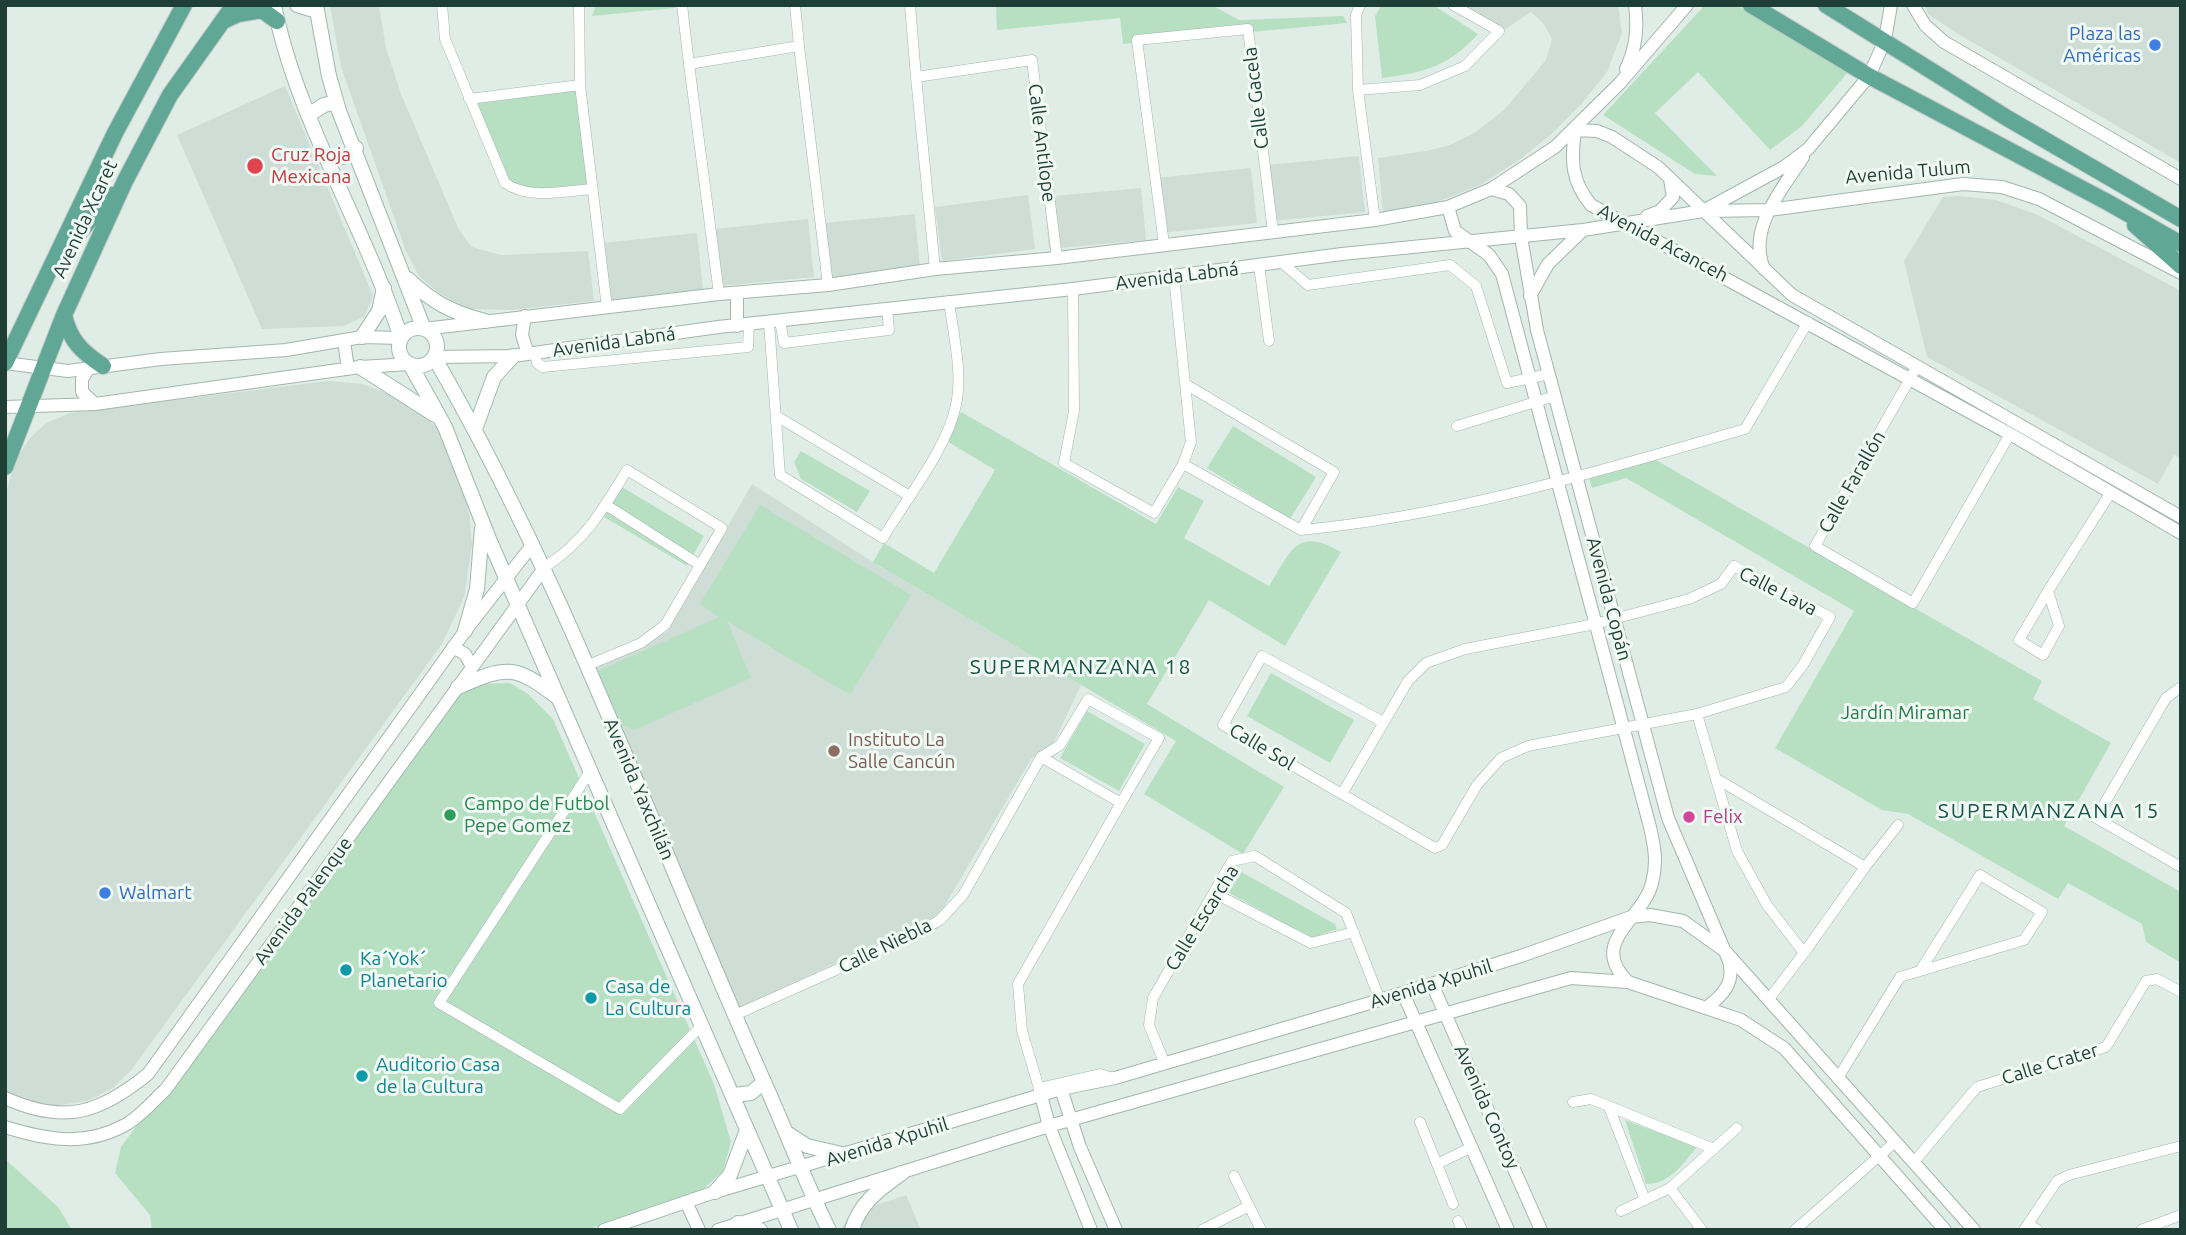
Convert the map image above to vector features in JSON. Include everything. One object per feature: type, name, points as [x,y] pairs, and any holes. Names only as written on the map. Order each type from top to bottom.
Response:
[{"type":"main road","name":"Avenida Xcaret","points":[[5,363],[120,124],[184,5]]},
{"type":"main road","name":"Avenida Xcaret","points":[[5,467],[64,315],[125,181],[170,94],[234,5]]},
{"type":"main road","points":[[221,23],[238,14],[262,10],[278,11],[310,114],[384,287],[401,338],[399,350],[410,364],[426,364],[434,357],[436,340],[424,329],[336,102],[317,8],[297,5]]},
{"type":"main road","name":"Avenida Tulum","points":[[1751,5],[1869,76],[2181,244]]},
{"type":"main road","points":[[1826,5],[2007,118],[2181,219]]},
{"type":"main road","points":[[310,114],[324,105],[336,102]]},
{"type":"main road","points":[[330,159],[349,155],[356,148]]},
{"type":"main road","points":[[56,260],[125,181]]},
{"type":"main road","points":[[2109,203],[2181,266]]},
{"type":"main road","points":[[404,275],[436,303],[454,313],[485,321]]},
{"type":"main road","points":[[362,337],[380,311],[384,287]]},
{"type":"main road","points":[[64,315],[68,332],[81,352],[97,366]]},
{"type":"main road","points":[[401,338],[414,328],[424,329]]},
{"type":"main road","points":[[453,445],[461,438],[477,434],[494,377],[525,354]]},
{"type":"main road","name":"Avenida Yaxchilán","points":[[434,357],[545,567],[665,847],[733,1016],[829,1230]]},
{"type":"main road","name":"Avenida Yaxchilán","points":[[410,364],[453,445],[482,523],[791,1230]]},
{"type":"main road","points":[[354,368],[418,401],[442,420]]},
{"type":"main road","points":[[465,631],[477,589],[482,523]]},
{"type":"main road","points":[[458,687],[493,671],[512,671],[533,678],[559,698]]},
{"type":"main road","points":[[734,1095],[751,1093],[764,1082]]},
{"type":"main road","points":[[715,1192],[730,1175],[747,1130]]},
{"type":"main road","points":[[787,1133],[807,1146],[846,1155]]},
{"type":"main road","points":[[852,1230],[856,1216],[871,1196],[902,1173]]},
{"type":"main road","points":[[738,1223],[760,1230]]},
{"type":"street","points":[[442,5],[445,39],[505,183],[515,190],[530,193],[592,189]]},
{"type":"street","points":[[579,5],[580,85],[607,308]]},
{"type":"street","points":[[682,5],[719,294]]},
{"type":"street","points":[[795,5],[828,285]]},
{"type":"street","points":[[910,5],[936,269]]},
{"type":"street","points":[[1360,5],[1356,15],[1358,90],[1375,220]]},
{"type":"street","points":[[1358,90],[1420,85],[1465,66],[1499,31],[1453,5]]},
{"type":"street","points":[[1620,83],[1634,52],[1637,25],[1635,5]]},
{"type":"street","name":"Avenida Labná","points":[[424,329],[719,294],[828,285],[936,269],[1057,258],[1375,220],[1448,207],[1491,189],[1533,163],[1575,130],[1620,83],[1687,5]]},
{"type":"street","name":"Avenida Labná","points":[[434,357],[525,354],[743,325],[777,325],[887,309],[1073,289],[1464,240],[1583,230],[1703,211],[1784,167],[1808,149],[1869,76],[1885,40],[1891,5]]},
{"type":"street","points":[[1913,5],[1925,25],[1944,41],[2181,179]]},
{"type":"street","name":"Calle Gacela","points":[[1164,244],[1137,40],[1248,29],[1273,232]]},
{"type":"street","points":[[689,64],[799,46]]},
{"type":"street","name":"Calle Antílope","points":[[916,77],[1032,60],[1057,258]]},
{"type":"street","points":[[469,99],[580,85]]},
{"type":"street","points":[[1571,166],[1575,130]]},
{"type":"street","name":"Avenida Acanceh","points":[[1575,130],[1602,133],[1640,155],[1670,179],[1792,296],[2010,434],[2181,533]]},
{"type":"street","points":[[1571,166],[1585,140],[1602,133]]},
{"type":"street","points":[[1765,272],[1758,244],[1769,210],[1808,149]]},
{"type":"street","name":"Avenida Acanceh","points":[[1571,166],[1578,187],[1591,205],[2181,517]]},
{"type":"street","points":[[1627,224],[1667,206],[1673,197],[1670,179]]},
{"type":"street","name":"Avenida Tulum","points":[[1703,211],[1769,210],[1963,184],[2002,187],[2039,199],[2181,273]]},
{"type":"street","name":"Avenida Copán","points":[[1491,189],[1509,194],[1520,206],[1521,237],[1530,296],[1643,725],[1678,848],[1726,951],[1732,972],[1730,983],[1706,1008]]},
{"type":"street","name":"Avenida Copán","points":[[1448,207],[1452,226],[1464,240],[1489,255],[1502,274],[1656,855],[1652,886],[1621,929],[1613,953],[1617,972],[1628,982]]},
{"type":"street","points":[[1530,296],[1548,264],[1566,243],[1583,230]]},
{"type":"street","points":[[1281,262],[1308,285],[1450,265],[1476,286],[1507,383],[1549,374]]},
{"type":"street","points":[[1259,265],[1269,341]]},
{"type":"street","points":[[1073,289],[1073,411],[1064,463],[1154,513],[1184,464],[1191,442],[1174,276]]},
{"type":"street","points":[[525,316],[522,335],[525,354],[543,367],[748,346],[737,294]]},
{"type":"street","points":[[777,325],[780,475],[883,538],[942,442],[957,404],[958,370],[949,302]]},
{"type":"street","points":[[777,325],[783,343],[888,330],[887,309]]},
{"type":"street","points":[[1184,464],[1301,530],[1364,524],[1576,477],[1745,429],[1808,322]]},
{"type":"street","points":[[5,363],[68,371],[97,366],[286,350],[362,337],[401,338]]},
{"type":"street","points":[[344,341],[354,368]]},
{"type":"street","points":[[5,407],[95,404],[354,368],[410,364]]},
{"type":"street","points":[[95,404],[82,392],[82,379],[97,366]]},
{"type":"street","name":"Calle Farallón","points":[[1914,374],[1815,546],[1913,603],[2010,434]]},
{"type":"street","points":[[1187,384],[1334,472],[1301,530]]},
{"type":"street","points":[[1457,426],[1555,396]]},
{"type":"street","points":[[778,417],[908,495]]},
{"type":"street","points":[[545,567],[572,550],[606,505],[626,470],[722,528],[665,625],[641,643],[586,666]]},
{"type":"street","points":[[2048,591],[2059,626],[2043,655],[2019,640],[2048,591],[2111,492]]},
{"type":"street","points":[[606,505],[700,565]]},
{"type":"street","name":"Avenida Palenque","points":[[5,1098],[44,1111],[82,1112],[118,1098],[148,1074],[453,647],[533,544]]},
{"type":"street","name":"Calle Lava","points":[[1614,619],[1689,599],[1721,583],[1734,566],[1830,617],[1803,665],[1786,687],[1697,714],[1624,730]]},
{"type":"street","name":"Avenida Palenque","points":[[5,1127],[40,1138],[86,1141],[127,1125],[166,1089],[458,687],[471,665],[545,567]]},
{"type":"street","points":[[1342,794],[1408,681],[1426,663],[1465,649],[1614,619]]},
{"type":"street","points":[[453,647],[465,654],[471,665]]},
{"type":"street","name":"Calle Sol","points":[[1383,722],[1262,656],[1223,725],[1435,848],[1442,845],[1476,785],[1501,758],[1528,746],[1624,730]]},
{"type":"street","points":[[2181,687],[2166,698],[2096,818],[2181,867]]},
{"type":"street","name":"Calle Niebla","points":[[733,1016],[940,920],[963,895],[1041,757],[1060,745],[1088,699],[1159,738],[1018,984],[1022,1031],[1040,1092]]},
{"type":"street","points":[[1697,714],[1737,851],[1767,905],[1804,953]]},
{"type":"street","points":[[1041,757],[1121,803]]},
{"type":"street","points":[[591,770],[439,1003],[620,1109],[702,1025]]},
{"type":"street","points":[[1717,779],[1865,867]]},
{"type":"street","points":[[1769,999],[1898,825]]},
{"type":"street","name":"Calle Escarcha","points":[[1164,1062],[1149,1025],[1153,998],[1233,861],[1255,856],[1346,913],[1380,1000]]},
{"type":"street","points":[[1838,1078],[1900,977],[2024,940],[2042,912],[1980,875],[1920,971]]},
{"type":"street","points":[[1214,893],[1311,943],[1354,932]]},
{"type":"street","name":"Avenida Xpuhil","points":[[604,1230],[687,1204],[715,1192],[846,1155],[1040,1092],[1112,1077],[1380,1000],[1631,917],[1650,915],[1683,921],[1726,951],[1974,1230]]},
{"type":"street","points":[[238,947],[259,961]]},
{"type":"street","name":"Avenida Xpuhil","points":[[718,1230],[1071,1119],[1571,978],[1628,982],[1741,1020],[1784,1048],[1945,1230]]},
{"type":"street","name":"Calle Crater","points":[[1914,1162],[1977,1087],[2106,1047],[2146,981],[2157,979],[2181,992]]},
{"type":"street","name":"Avenida Contoy","points":[[1432,984],[1541,1230]]},
{"type":"street","name":"Avenida Contoy","points":[[1403,993],[1508,1230]]},
{"type":"street","points":[[1091,1230],[1049,1126],[1040,1092],[1100,1074],[1112,1077]]},
{"type":"street","points":[[1061,1089],[1116,1230]]},
{"type":"street","points":[[1573,1102],[1591,1099],[1714,1149]]},
{"type":"street","points":[[1609,1107],[1645,1200]]},
{"type":"street","points":[[1420,1122],[1453,1204]]},
{"type":"street","points":[[1621,1211],[1670,1188],[1738,1128]]},
{"type":"street","points":[[1795,1230],[1895,1142]]},
{"type":"street","points":[[2039,1230],[2026,1227],[2057,1181],[2068,1175],[2181,1146]]},
{"type":"street","points":[[1437,1164],[1472,1147]]},
{"type":"street","points":[[1234,1176],[1261,1230]]},
{"type":"street","points":[[1670,1188],[1702,1230]]},
{"type":"street","points":[[687,1204],[699,1230]]},
{"type":"street","points":[[1202,1230],[1249,1206]]},
{"type":"street","points":[[2141,1230],[2181,1216]]},
{"type":"shaded area","points":[[330,5],[379,5],[386,48],[401,94],[459,230],[472,247],[501,255],[588,251],[594,301],[511,310],[468,309],[439,293],[419,276],[406,251],[341,67]]},
{"type":"shaded area","points":[[1463,5],[1618,5],[1622,33],[1607,72],[1582,103],[1554,132],[1519,160],[1482,184],[1453,196],[1422,207],[1383,213],[1378,158],[1450,145],[1476,132],[1505,109],[1546,60],[1552,39],[1544,24],[1531,12],[1504,30]]},
{"type":"shaded area","points":[[1925,5],[2181,5],[2181,163],[1953,31],[1928,14]]},
{"type":"shaded area","points":[[285,86],[373,296],[364,317],[343,326],[262,329],[177,135]]},
{"type":"shaded area","points":[[1359,156],[1365,212],[1272,221],[1267,165]]},
{"type":"shaded area","points":[[1251,168],[1257,223],[1161,233],[1156,178]]},
{"type":"shaded area","points":[[1141,188],[1146,240],[1049,249],[1044,197]]},
{"type":"shaded area","points":[[1028,195],[1035,249],[942,261],[935,207]]},
{"type":"shaded area","points":[[1943,197],[1996,200],[2038,215],[2181,291],[2181,458],[2174,455],[2158,484],[1927,357],[1904,261]]},
{"type":"shaded area","points":[[915,214],[920,269],[829,278],[824,223]]},
{"type":"shaded area","points":[[808,219],[814,277],[720,286],[715,229]]},
{"type":"shaded area","points":[[697,233],[703,290],[607,300],[602,243]]},
{"type":"shaded area","points":[[328,381],[362,384],[392,395],[422,413],[440,432],[459,473],[469,512],[472,546],[464,597],[442,644],[132,1069],[113,1088],[87,1101],[55,1106],[37,1105],[5,1093],[5,497],[15,461],[29,439],[46,423],[70,413]]},
{"type":"shaded area","name":"Instituto La Salle Cancún","points":[[752,484],[873,562],[1081,685],[1053,744],[1031,759],[944,907],[934,917],[740,1008],[589,671],[667,632]]},
{"type":"shaded area","points":[[906,1195],[921,1230],[841,1230],[846,1220],[858,1211]]},
{"type":"green space","points":[[596,5],[675,5],[675,8],[592,16]]},
{"type":"green space","points":[[996,5],[1212,5],[1239,20],[1343,16],[1347,23],[1123,44],[1120,18],[997,30]]},
{"type":"green space","points":[[1382,5],[1433,5],[1478,34],[1446,61],[1411,74],[1382,78],[1375,16]]},
{"type":"green space","points":[[1705,5],[1736,5],[1849,71],[1802,126],[1770,150],[1698,72],[1655,113],[1717,176],[1695,174],[1603,115]]},
{"type":"green space","points":[[567,86],[581,92],[591,179],[580,190],[515,190],[505,183],[472,107],[483,98]]},
{"type":"green space","points":[[961,412],[1156,524],[1178,487],[1204,501],[1184,538],[1269,586],[1289,554],[1304,542],[1326,544],[1341,552],[1285,646],[1209,600],[1147,704],[1284,787],[1243,854],[1144,794],[1176,741],[873,562],[884,543],[934,573],[995,470],[945,440]]},
{"type":"green space","points":[[1233,426],[1316,477],[1290,519],[1207,468]]},
{"type":"green space","points":[[801,451],[870,491],[857,512],[801,479],[794,462]]},
{"type":"green space","name":"Jardín Miramar","points":[[1654,459],[2042,681],[2033,699],[2111,743],[2064,826],[2181,892],[2181,963],[2146,942],[2142,924],[2068,883],[2058,899],[1908,814],[1882,810],[1775,748],[1854,611],[1626,478],[1592,488],[1589,478]]},
{"type":"green space","points":[[622,487],[704,536],[687,566],[604,517]]},
{"type":"green space","points":[[760,505],[911,595],[850,695],[727,621],[751,678],[634,730],[622,725],[598,671],[719,617],[700,604]]},
{"type":"green space","points":[[1271,673],[1354,720],[1330,763],[1247,716]]},
{"type":"green space","points":[[510,683],[528,694],[553,719],[714,1084],[731,1142],[723,1171],[696,1196],[586,1230],[152,1230],[150,1215],[115,1173],[121,1147],[451,697],[477,684]]},
{"type":"green space","points":[[1087,711],[1145,744],[1119,791],[1060,758]]},
{"type":"green space","points":[[1236,869],[1335,924],[1337,929],[1311,938],[1224,890]]},
{"type":"green space","points":[[1625,1120],[1697,1147],[1669,1177],[1646,1184]]},
{"type":"green space","points":[[5,1159],[59,1208],[72,1230],[5,1230]]},
{"type":"place","name":"Plaza las Américas","points":[[2155,45]]},
{"type":"place","name":"Cruz Roja Mexicana","points":[[255,166]]},
{"type":"place","name":"Instituto La Salle Cancún","points":[[834,751]]},
{"type":"place","name":"Campo de Futbol Pepe Gomez","points":[[450,815]]},
{"type":"place","name":"Felix","points":[[1689,817]]},
{"type":"place","name":"Walmart","points":[[105,893]]},
{"type":"place","name":"Ka´Yok´ Planetario","points":[[346,970]]},
{"type":"place","name":"Casa de La Cultura","points":[[591,998]]},
{"type":"place","name":"Auditorio Casa de la Cultura","points":[[362,1076]]},
{"type":"district","name":"SUPERMANZANA 18","points":[[1081,667]]},
{"type":"district","name":"SUPERMANZANA 15","points":[[2049,811]]}]
